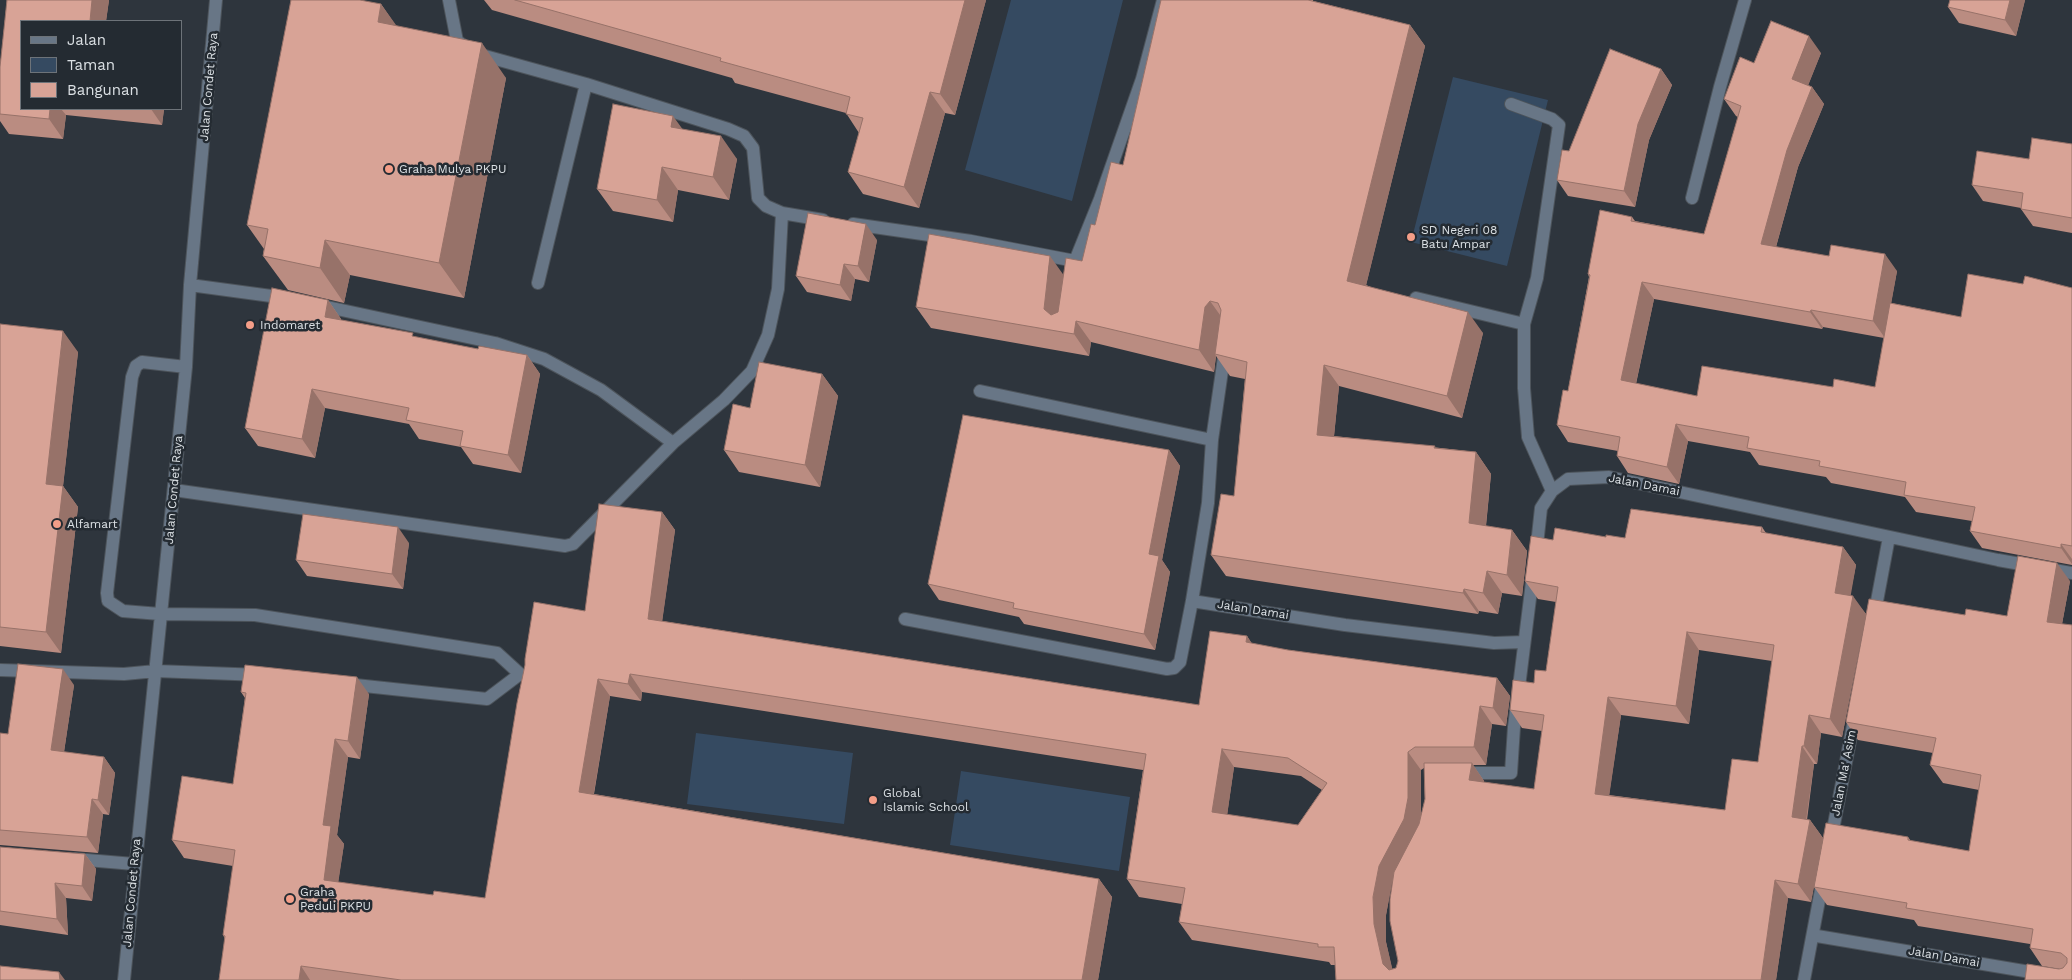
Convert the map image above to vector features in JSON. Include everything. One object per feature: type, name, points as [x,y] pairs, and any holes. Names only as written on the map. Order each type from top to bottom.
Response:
[{"type":"street","name":"Jalan Condet Raya","points":[[124,980],[134,864],[156,671],[160,614],[186,367],[190,285],[216,0]]},
{"type":"street","points":[[449,0],[457,41],[474,53],[586,84],[728,129],[744,136],[753,148],[758,198],[766,206],[782,213],[971,241],[1075,261]]},
{"type":"street","points":[[1073,280],[1075,261],[1100,198],[1142,79],[1163,0]]},
{"type":"street","points":[[1692,198],[1720,87],[1745,0]]},
{"type":"street","points":[[538,283],[586,84]]},
{"type":"street","points":[[1446,773],[1511,773],[1514,727],[1541,508],[1552,491],[1528,437],[1524,388],[1524,324],[1537,278],[1559,125],[1552,119],[1511,104]]},
{"type":"street","points":[[174,490],[565,546],[573,544],[673,444],[724,400],[752,371],[768,335],[778,289],[782,213]]},
{"type":"street","points":[[190,285],[284,298],[503,345],[544,359],[572,373],[630,410],[673,444]]},
{"type":"street","points":[[1408,297],[1524,324]]},
{"type":"street","points":[[905,619],[1167,669],[1174,668],[1180,662],[1208,503],[1212,440],[1227,339]]},
{"type":"street","points":[[186,367],[142,362],[136,366],[132,377],[107,593],[108,600],[123,611],[160,614],[255,615],[497,652],[520,674],[528,677],[530,681],[526,700]]},
{"type":"street","points":[[980,391],[1212,440]]},
{"type":"street","name":"Jalan Damai","points":[[1552,491],[1568,479],[1610,477],[1998,560],[2072,573]]},
{"type":"street","points":[[1870,634],[1889,536]]},
{"type":"street","name":"Jalan Damai","points":[[1192,601],[1365,627],[1494,643],[1524,642]]},
{"type":"street","points":[[0,670],[124,674],[156,671],[246,673],[275,676]]},
{"type":"street","points":[[333,682],[488,698],[520,674]]},
{"type":"street","name":"Jalan Ma' Asim","points":[[1829,848],[1857,702]]},
{"type":"street","points":[[62,858],[134,864]]},
{"type":"street","points":[[1804,980],[1825,867]]},
{"type":"street","name":"Jalan Damai","points":[[1817,936],[2072,979]]},
{"type":"green space","points":[[1011,0],[1123,0],[1072,201],[965,170]]},
{"type":"green space","points":[[1453,77],[1548,100],[1507,266],[1411,242]]},
{"type":"green space","points":[[696,733],[853,753],[844,824],[687,804]]},
{"type":"green space","points":[[961,771],[1130,797],[1119,871],[950,845]]},
{"type":"building","points":[[7,0],[92,0],[90,20],[20,20],[20,110],[50,110],[49,119],[0,114],[0,67]]},
{"type":"building","name":"Graha Mulya PKPU","points":[[291,0],[360,0],[381,4],[378,22],[482,43],[439,263],[325,240],[320,268],[263,256],[268,229],[247,225]]},
{"type":"building","points":[[515,0],[965,0],[940,94],[930,92],[904,187],[848,172],[863,118],[846,114],[850,97],[720,61],[721,58]]},
{"type":"building","points":[[1161,0],[1308,0],[1410,25],[1347,281],[1468,312],[1447,396],[1324,365],[1317,435],[1435,446],[1434,448],[1476,452],[1469,523],[1512,530],[1507,575],[1487,571],[1483,593],[1464,589],[1463,593],[1211,555],[1221,494],[1234,496],[1247,362],[1215,354],[1221,310],[1218,303],[1210,301],[1205,307],[1199,350],[1076,321],[1074,334],[916,307],[929,234],[1050,256],[1044,309],[1051,315],[1058,312],[1066,258],[1082,261],[1091,224],[1095,225],[1111,162],[1123,165]]},
{"type":"building","points":[[1950,0],[2010,0],[2005,20],[1948,7]]},
{"type":"building","points":[[1771,21],[1809,36],[1792,79],[1812,87],[1787,150],[1761,244],[1829,256],[1831,245],[1885,254],[1873,321],[1811,310],[1810,312],[1642,282],[1621,380],[1697,396],[1702,366],[1833,387],[1834,379],[1875,387],[1890,303],[1961,317],[1968,274],[2023,284],[2025,276],[2072,288],[2072,546],[2061,544],[2061,548],[1970,531],[1975,507],[1904,495],[1906,482],[1819,466],[1820,461],[1747,448],[1749,437],[1676,424],[1667,467],[1617,456],[1620,437],[1557,425],[1563,390],[1568,391],[1600,210],[1632,217],[1631,221],[1704,234],[1741,106],[1724,99],[1740,57],[1754,63]]},
{"type":"building","points":[[1610,49],[1661,69],[1638,124],[1624,191],[1557,180],[1562,150],[1569,151]]},
{"type":"building","points":[[613,104],[673,116],[671,127],[721,136],[713,177],[662,167],[657,200],[597,189]]},
{"type":"building","points":[[2032,138],[2072,144],[2072,218],[2021,209],[2023,193],[1972,185],[1977,151],[2029,159]]},
{"type":"building","points":[[808,213],[866,224],[858,266],[844,264],[840,285],[796,276]]},
{"type":"building","points":[[272,288],[328,300],[325,317],[413,333],[412,336],[478,349],[479,346],[527,355],[508,455],[460,446],[463,431],[406,420],[409,408],[312,389],[302,439],[245,428]]},
{"type":"building","points":[[0,324],[63,331],[46,484],[63,486],[46,632],[0,627]]},
{"type":"building","points":[[759,362],[822,374],[805,465],[724,450],[733,404],[750,408]]},
{"type":"building","points":[[963,415],[1169,450],[1149,554],[1159,556],[1144,634],[1013,608],[1014,603],[928,584]]},
{"type":"building","points":[[599,504],[662,512],[648,619],[1199,705],[1210,631],[1247,636],[1246,642],[1288,650],[1497,678],[1493,708],[1480,706],[1474,747],[1415,747],[1408,752],[1408,798],[1404,819],[1379,866],[1373,897],[1374,924],[1383,964],[1389,970],[1396,968],[1398,961],[1390,921],[1390,899],[1394,872],[1419,824],[1425,799],[1424,763],[1472,763],[1469,780],[1534,789],[1544,715],[1510,710],[1513,680],[1534,683],[1535,670],[1546,671],[1558,587],[1525,581],[1531,536],[1553,540],[1555,528],[1606,537],[1606,535],[1625,538],[1631,509],[1762,527],[1761,532],[1843,547],[1835,593],[1853,596],[1830,719],[1809,715],[1804,746],[1802,746],[1792,817],[1810,820],[1798,884],[1775,880],[1761,980],[1336,980],[1334,947],[1318,947],[1318,944],[1179,922],[1185,888],[1127,879],[1146,754],[630,674],[628,684],[598,679],[579,792],[1099,879],[1082,980],[401,980],[301,966],[299,980],[219,980],[225,936],[223,935],[235,850],[172,840],[182,776],[233,784],[246,693],[241,692],[245,665],[357,677],[348,741],[335,739],[323,825],[331,826],[324,880],[433,895],[434,891],[485,898],[534,602],[585,611]],"holes":[[[1687,632],[1774,645],[1758,762],[1732,759],[1725,810],[1595,794],[1608,697],[1676,706]],[[1222,749],[1288,758],[1327,783],[1298,825],[1212,812]]]},
{"type":"building","points":[[303,514],[398,527],[392,574],[296,560]]},
{"type":"building","points":[[2018,556],[2057,563],[2047,622],[2072,625],[2072,980],[2025,980],[2027,964],[2059,969],[2063,968],[2067,963],[2067,958],[2061,953],[2030,948],[2033,929],[1906,908],[1907,903],[1814,887],[1826,823],[1908,837],[1908,840],[1969,851],[1981,775],[1930,765],[1936,738],[1846,722],[1869,599],[1965,615],[1966,609],[2007,616]]},
{"type":"building","points":[[18,664],[63,669],[51,750],[104,757],[98,800],[92,799],[87,837],[0,830],[0,733],[8,734]]},
{"type":"building","points":[[0,847],[85,854],[82,886],[55,883],[57,919],[0,911]]},
{"type":"building","points":[[0,966],[59,972],[60,980],[0,980]]},
{"type":"place","name":"Graha Mulya PKPU","points":[[389,169]]},
{"type":"place","name":"SD Negeri 08 Batu Ampar","points":[[1411,237]]},
{"type":"place","name":"Indomaret","points":[[250,325]]},
{"type":"place","name":"Alfamart","points":[[57,524]]},
{"type":"place","name":"Global Islamic School","points":[[873,800]]},
{"type":"place","name":"Graha Peduli PKPU","points":[[290,899]]}]
